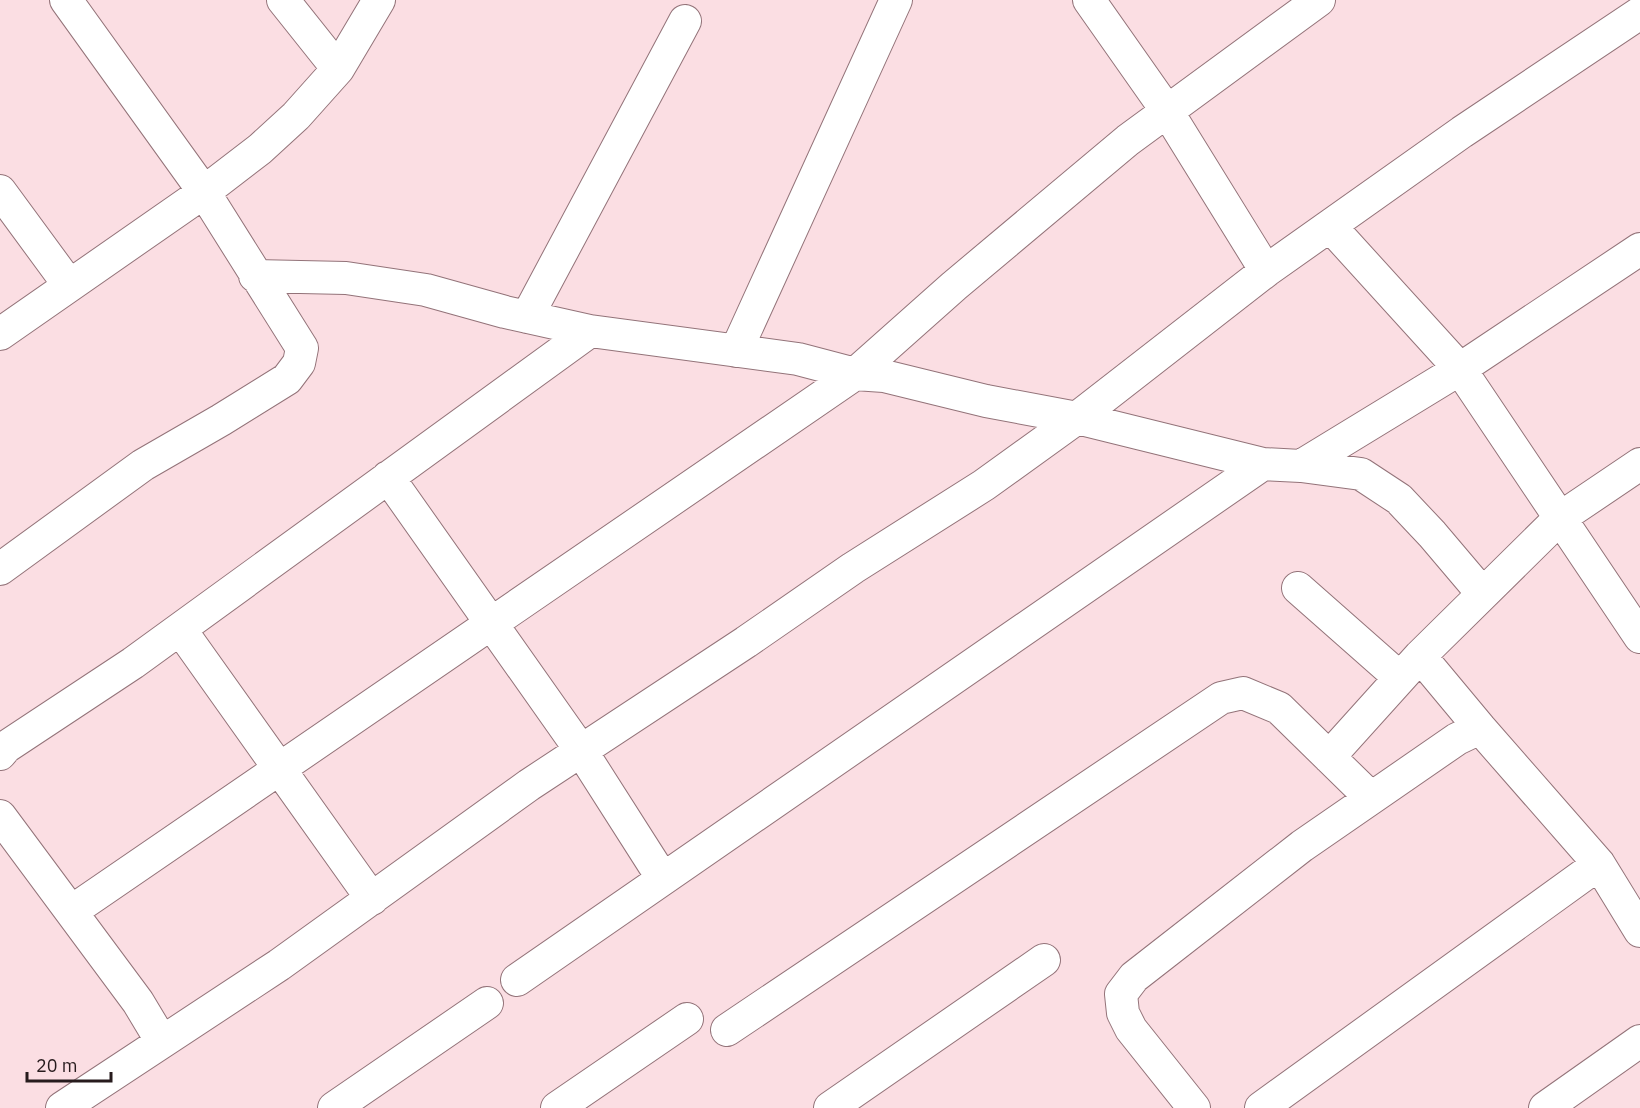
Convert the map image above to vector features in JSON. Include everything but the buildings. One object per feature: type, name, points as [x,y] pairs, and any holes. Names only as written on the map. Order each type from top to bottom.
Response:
[{"type":"street","points":[[0,569],[143,465],[287,379],[299,363],[302,348],[204,192],[66,0]]},
{"type":"street","points":[[283,0],[338,69]]},
{"type":"street","points":[[0,334],[204,192],[260,149],[296,116],[338,69],[379,0]]},
{"type":"street","points":[[736,351],[896,0]]},
{"type":"street","points":[[1089,0],[1167,111],[1266,272]]},
{"type":"street","points":[[72,911],[855,374],[1128,140],[1319,0]]},
{"type":"street","points":[[69,1106],[241,991],[529,785],[582,752],[853,568],[984,485],[1077,418],[1266,272],[1472,125],[1640,13]]},
{"type":"street","points":[[527,317],[685,21]]},
{"type":"street","points":[[0,191],[69,285]]},
{"type":"street","points":[[1330,226],[1460,369],[1640,637]]},
{"type":"street","points":[[1301,466],[1460,369],[1640,249]]},
{"type":"street","points":[[255,276],[346,278],[426,290],[590,331],[798,359],[855,374],[884,376],[986,402],[1077,418],[1263,464],[1301,466],[1360,474],[1399,500],[1432,534],[1482,593]]},
{"type":"street","points":[[0,754],[6,747],[133,663],[590,331]]},
{"type":"street","points":[[517,980],[1263,464]]},
{"type":"street","points":[[1329,757],[1410,667],[1560,518],[1640,464]]},
{"type":"street","points":[[388,477],[582,752],[663,879]]},
{"type":"street","points":[[1298,588],[1410,667],[1480,728],[1599,864],[1640,931]]},
{"type":"street","points":[[180,629],[372,899]]},
{"type":"street","points":[[727,1030],[1221,698],[1243,693],[1279,708],[1371,798]]},
{"type":"street","points":[[1194,1108],[1131,1029],[1123,1013],[1121,994],[1134,977],[1302,846],[1457,739],[1480,728]]},
{"type":"street","points":[[0,816],[138,1002],[162,1042]]},
{"type":"street","points":[[1262,1108],[1599,864]]},
{"type":"street","points":[[830,1108],[1044,960]]},
{"type":"street","points":[[334,1108],[487,1003]]},
{"type":"street","points":[[557,1108],[687,1018]]},
{"type":"street","points":[[1545,1108],[1640,1041]]}]
